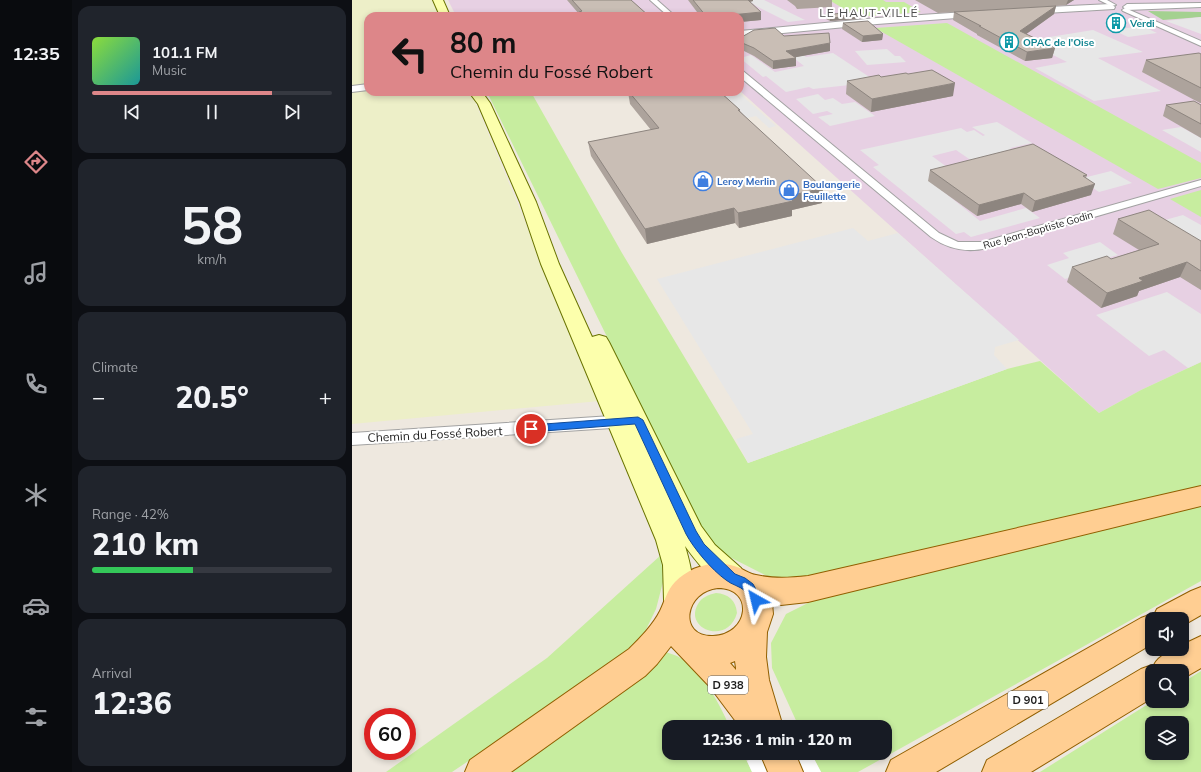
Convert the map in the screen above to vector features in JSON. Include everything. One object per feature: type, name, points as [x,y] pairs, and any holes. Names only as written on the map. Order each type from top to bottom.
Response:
[{"type":"main road","points":[[438,0],[443,12]]},
{"type":"main road","points":[[481,96],[528,202],[548,257],[628,421],[692,534],[705,553],[740,582],[756,600],[758,610],[756,625],[741,644],[725,651],[708,652],[692,646],[679,633],[676,608],[678,573],[673,549],[628,421]]},
{"type":"main road","points":[[482,772],[634,665],[658,640],[687,588],[700,579],[716,576],[781,592],[808,589],[1201,496]]},
{"type":"main road","points":[[1180,612],[1201,600]]},
{"type":"main road","name":"D 938","points":[[752,632],[750,664],[755,689],[766,720]]},
{"type":"main road","name":"D 901","points":[[904,772],[1145,632]]},
{"type":"main road","name":"D 938","points":[[692,646],[729,686],[755,720]]},
{"type":"main road","points":[[1179,664],[1201,651]]},
{"type":"main road","points":[[999,772],[1145,684]]},
{"type":"main road","points":[[780,760],[786,772]]},
{"type":"street","points":[[653,0],[667,12]]},
{"type":"street","points":[[1102,0],[1112,6]]},
{"type":"street","points":[[1018,12],[1112,6],[1126,8],[1201,5]]},
{"type":"street","points":[[1126,8],[1201,44]]},
{"type":"street","points":[[744,34],[877,21],[992,13]]},
{"type":"street","name":"Rue Jean-Baptiste Godin","points":[[744,76],[935,235],[952,244],[973,247],[983,246],[1201,184]]},
{"type":"street","points":[[352,89],[364,88]]},
{"type":"street","name":"Chemin du Fossé Robert","points":[[352,439],[628,421]]},
{"type":"shaded area","points":[[448,0],[1201,0],[1201,362],[1141,390],[1099,413],[744,95],[744,12],[454,12]]},
{"type":"shaded area","points":[[747,0],[764,0],[805,20],[788,22]]},
{"type":"shaded area","points":[[1201,17],[1201,34],[1166,21]]},
{"type":"shaded area","points":[[1142,26],[1157,33],[1128,37],[1113,30]]},
{"type":"shaded area","points":[[1093,30],[1143,52],[1098,58],[1161,91],[1094,101],[1035,68],[1067,62],[1025,41]]},
{"type":"shaded area","points":[[784,40],[806,57],[833,53],[877,82],[813,89],[809,87],[786,92],[766,76],[763,77],[744,61],[744,57],[751,55],[775,72],[804,66],[780,47]]},
{"type":"shaded area","points":[[887,49],[895,56],[900,56],[906,62],[867,65],[855,51]]},
{"type":"shaded area","points":[[818,94],[825,100],[833,98],[842,104],[855,102],[875,116],[830,126],[818,117],[833,114],[827,111],[813,114],[796,99]]},
{"type":"shaded area","points":[[725,96],[742,96],[776,126],[769,128],[756,116],[739,120],[716,98]]},
{"type":"shaded area","points":[[997,122],[1032,143],[1010,148],[1022,156],[981,167],[956,150],[932,156],[955,173],[929,180],[980,221],[1026,208],[1040,218],[971,237],[964,232],[956,234],[873,167],[879,165],[860,150],[961,128],[967,132],[974,130],[983,136],[985,135],[972,127]]},
{"type":"shaded area","points":[[1181,127],[1201,138],[1201,152],[1162,130]]},
{"type":"shaded area","points":[[1111,171],[1132,183],[1099,192],[1079,179]]},
{"type":"shaded area","points":[[1183,215],[1201,225],[1201,256],[1165,220]]},
{"type":"shaded area","points":[[853,228],[868,241],[898,233],[1019,340],[995,347],[994,355],[1007,369],[748,463],[736,439],[753,434],[657,279]]},
{"type":"shaded area","points":[[1100,242],[1118,255],[1103,259],[1111,265],[1065,279],[1047,265],[1069,258],[1063,253]]},
{"type":"shaded area","points":[[1167,292],[1201,314],[1201,362],[1188,368],[1164,350],[1149,356],[1096,315]]},
{"type":"green space","points":[[352,0],[432,0],[437,12],[364,12],[364,96],[473,96],[600,401],[352,424]]},
{"type":"green space","points":[[829,0],[883,0],[886,2],[904,2],[921,12],[858,17]]},
{"type":"green space","points":[[1148,11],[1201,12],[1201,17],[1163,20]]},
{"type":"green space","points":[[947,23],[1201,163],[1201,178],[1158,189],[875,28]]},
{"type":"green space","points":[[489,96],[533,96],[622,253],[748,463],[1007,369],[1040,361],[1099,413],[1141,390],[1201,362],[1201,486],[793,583],[769,577],[710,547]]},
{"type":"green space","points":[[1201,190],[1201,217],[1170,199]]},
{"type":"green space","points":[[1201,504],[1201,581],[892,753],[892,720],[796,720],[772,668],[771,643],[786,614],[818,598]]},
{"type":"green space","points":[[661,555],[663,582],[656,609],[637,648],[452,772],[386,772],[403,760],[416,760],[416,751],[547,658]]},
{"type":"green space","points":[[716,593],[731,598],[737,613],[732,623],[725,629],[717,631],[708,630],[701,627],[696,621],[695,613],[698,604],[703,598]]},
{"type":"green space","points":[[663,651],[677,656],[695,669],[709,687],[726,720],[662,720],[662,760],[746,760],[752,772],[508,772]]},
{"type":"green space","points":[[1201,671],[1201,772],[1040,772],[1145,706],[1145,708],[1189,708],[1189,679]]},
{"type":"green space","points":[[815,760],[880,760],[858,772],[821,772]]},
{"type":"pier","points":[[815,760],[821,772],[752,772],[747,761]]},
{"type":"building","points":[[572,0],[631,0],[644,12],[579,12],[582,11]]},
{"type":"building","points":[[693,0],[748,0],[761,12],[744,14],[744,12],[703,12]]},
{"type":"building","points":[[1056,6],[1020,31],[1055,48],[1027,52],[954,12]]},
{"type":"building","points":[[853,12],[857,16],[830,18],[824,15]]},
{"type":"building","points":[[868,21],[883,34],[863,36],[843,23]]},
{"type":"building","points":[[775,28],[784,36],[829,33],[830,43],[786,51],[796,58],[773,61],[754,48],[744,44],[744,36],[754,30]]},
{"type":"building","points":[[1199,53],[1201,54],[1201,88],[1146,60]]},
{"type":"building","points":[[932,70],[955,83],[872,99],[847,81],[879,75],[881,77]]},
{"type":"building","name":"Leroy Merlin","points":[[632,96],[724,96],[823,188],[789,196],[793,201],[738,213],[734,208],[645,229],[588,142],[659,128]]},
{"type":"building","points":[[1194,101],[1201,105],[1201,124],[1166,105]]},
{"type":"building","points":[[1033,144],[1087,175],[1083,176],[1095,184],[1035,201],[1024,193],[979,205],[930,170]]},
{"type":"building","points":[[1149,210],[1201,241],[1201,271],[1187,262],[1139,278],[1143,281],[1107,293],[1072,267],[1107,256],[1111,259],[1159,244],[1118,219]]},
{"type":"place","name":"Verdi","points":[[1116,23]]},
{"type":"place","name":"OPAC de l'Oise","points":[[1009,42]]},
{"type":"place","name":"Leroy Merlin","points":[[703,181]]},
{"type":"place","name":"Boulangerie Feuillette","points":[[789,190]]},
{"type":"district","name":"LE HAUT-VILLÉ","points":[[869,12]]},
{"type":"route","points":[[531,429],[638,420],[692,534],[700,547],[731,577],[741,581],[749,587],[756,600]]}]
